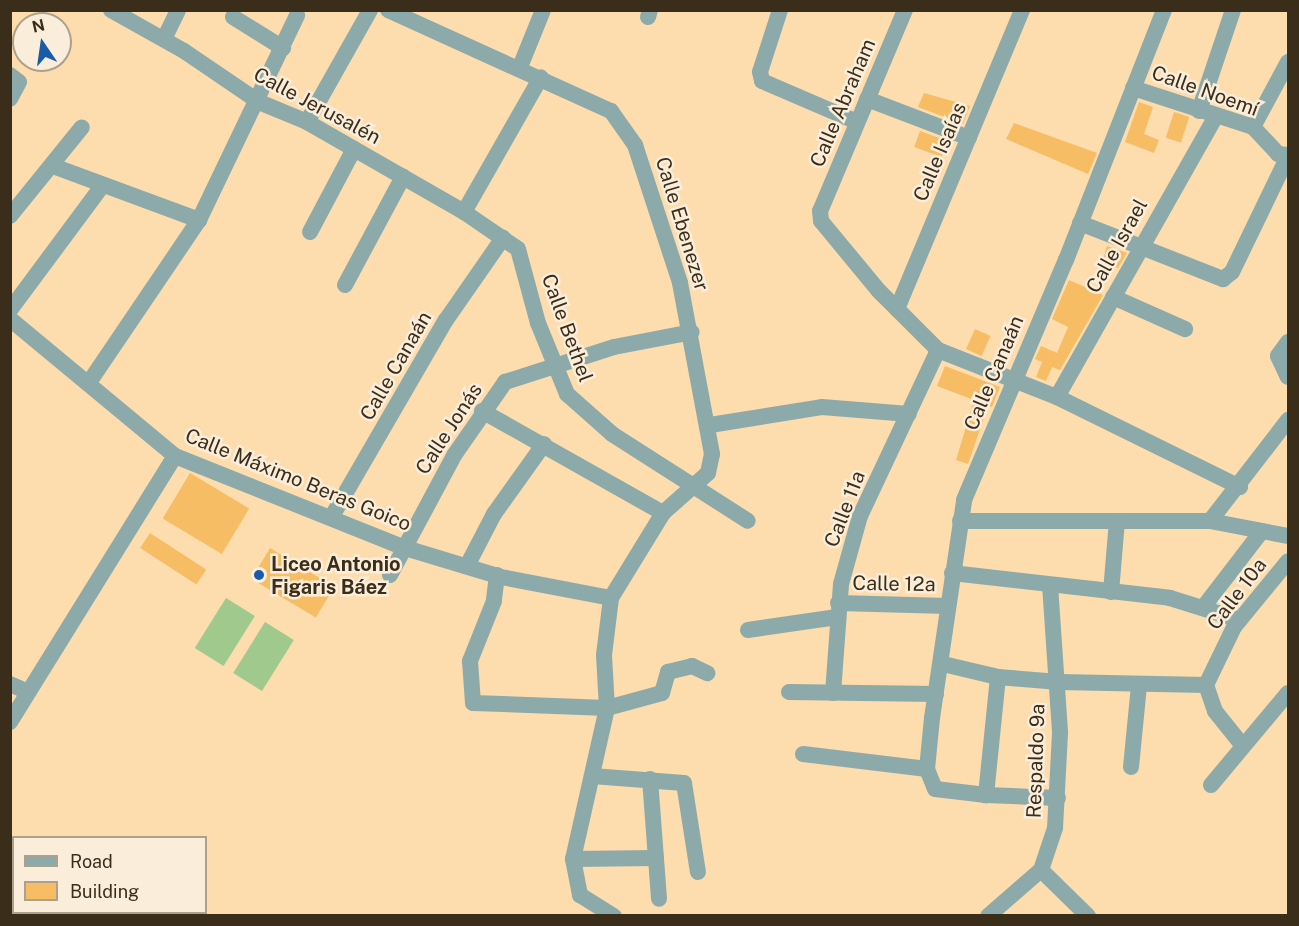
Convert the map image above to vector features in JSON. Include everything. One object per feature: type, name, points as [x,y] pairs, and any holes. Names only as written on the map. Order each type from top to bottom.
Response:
[{"type":"street","name":"Calle Jerusalén","points":[[111,10],[164,39],[260,102],[307,122],[464,212],[503,238]]},
{"type":"street","points":[[164,39],[178,10]]},
{"type":"street","points":[[307,122],[370,10]]},
{"type":"street","name":"Calle Ebenezer","points":[[388,10],[541,77],[611,111],[635,146],[659,209],[692,332],[710,425],[712,454],[708,473],[694,482]]},
{"type":"street","points":[[520,68],[543,10]]},
{"type":"street","points":[[780,10],[760,72],[762,81],[858,122]]},
{"type":"street","name":"Calle Abraham","points":[[897,309],[826,228],[820,211],[904,10]]},
{"type":"street","name":"Calle Isaías","points":[[897,309],[1022,10]]},
{"type":"street","name":"Calle Canaán","points":[[927,769],[936,694],[943,664],[952,573],[964,500],[1011,380],[1080,223],[1164,10]]},
{"type":"street","points":[[1199,111],[1233,10]]},
{"type":"street","points":[[90,381],[199,220],[260,102],[297,15]]},
{"type":"street","points":[[233,17],[283,48]]},
{"type":"street","points":[[1252,128],[1288,62]]},
{"type":"street","points":[[10,75],[19,82],[10,99]]},
{"type":"street","points":[[464,212],[541,77]]},
{"type":"street","name":"Calle Noemí","points":[[1133,88],[1252,128],[1278,154],[1288,156]]},
{"type":"street","points":[[867,99],[969,138]]},
{"type":"street","name":"Calle Israel","points":[[1057,398],[1141,245],[1216,116]]},
{"type":"street","points":[[10,216],[53,166],[82,127]]},
{"type":"street","points":[[310,232],[354,149]]},
{"type":"street","points":[[1080,223],[1141,245],[1214,279],[1232,272],[1288,156]]},
{"type":"street","points":[[53,166],[199,220]]},
{"type":"street","points":[[345,285],[402,177]]},
{"type":"street","points":[[10,310],[103,185]]},
{"type":"street","name":"Calle Canaán","points":[[331,519],[446,320],[503,238]]},
{"type":"street","name":"Calle Bethel","points":[[503,238],[518,249],[554,364],[567,394],[589,417],[694,482],[726,510],[748,521]]},
{"type":"street","points":[[1113,297],[1185,328]]},
{"type":"street","points":[[897,309],[938,350],[1057,398],[1240,487]]},
{"type":"street","name":"Calle Máximo Beras Goico","points":[[10,319],[90,381],[175,456],[402,547],[497,575],[611,598]]},
{"type":"street","name":"Calle Jonás","points":[[390,575],[402,547],[483,411],[505,382],[554,364],[692,332]]},
{"type":"street","points":[[1288,342],[1278,356],[1288,377]]},
{"type":"street","name":"Calle 11a","points":[[833,693],[838,610],[860,516],[938,350]]},
{"type":"street","points":[[710,425],[822,407],[909,414]]},
{"type":"street","points":[[483,411],[663,513]]},
{"type":"street","points":[[1210,521],[1240,487],[1288,420]]},
{"type":"street","points":[[467,566],[494,514],[544,444]]},
{"type":"street","points":[[10,722],[175,456]]},
{"type":"street","points":[[614,915],[580,895],[573,860],[607,708],[603,655],[611,598],[663,513],[694,482]]},
{"type":"street","points":[[960,521],[1210,521],[1261,532],[1285,531]]},
{"type":"street","points":[[1111,592],[1117,521]]},
{"type":"street","points":[[1205,605],[1261,532]]},
{"type":"street","name":"Calle 10a","points":[[1206,685],[1240,620],[1288,561]]},
{"type":"street","points":[[952,573],[1205,605],[1240,620]]},
{"type":"street","points":[[497,575],[494,601],[470,661],[473,703],[607,708],[654,698],[662,693],[668,672],[692,666],[706,673]]},
{"type":"street","name":"Respaldo 9a","points":[[1041,870],[1055,828],[1058,798],[1059,682],[1050,585]]},
{"type":"street","name":"Calle 12a","points":[[748,630],[838,610],[948,606]]},
{"type":"street","points":[[943,664],[998,676],[1059,682],[1139,686],[1206,685],[1215,711],[1243,746]]},
{"type":"street","points":[[986,795],[998,676]]},
{"type":"street","points":[[10,684],[28,692]]},
{"type":"street","points":[[1131,768],[1139,686]]},
{"type":"street","points":[[789,692],[936,694]]},
{"type":"street","points":[[1211,785],[1288,693]]},
{"type":"street","points":[[803,754],[927,769],[935,789],[986,795],[1058,798]]},
{"type":"street","points":[[592,776],[684,783],[698,872]]},
{"type":"street","points":[[650,779],[659,899]]},
{"type":"street","points":[[573,860],[656,858]]},
{"type":"street","points":[[988,915],[1041,870],[1088,915]]},
{"type":"green space","points":[[226,598],[255,616],[224,666],[195,648]]},
{"type":"green space","points":[[265,622],[294,640],[262,691],[233,673]]},
{"type":"building","points":[[924,93],[970,106],[963,124],[918,107]]},
{"type":"building","points":[[1139,102],[1153,107],[1144,134],[1159,140],[1154,153],[1125,142]]},
{"type":"building","points":[[1174,112],[1189,117],[1181,143],[1166,138]]},
{"type":"building","points":[[1014,123],[1097,153],[1088,174],[1006,139]]},
{"type":"building","points":[[920,131],[947,141],[941,157],[914,147]]},
{"type":"building","points":[[1107,246],[1127,253],[1118,268],[1102,263]]},
{"type":"building","points":[[1069,280],[1103,295],[1060,370],[1052,367],[1046,381],[1036,377],[1042,362],[1035,359],[1041,346],[1057,353],[1068,327],[1052,319]]},
{"type":"building","points":[[975,329],[991,336],[982,356],[966,349]]},
{"type":"building","points":[[945,366],[1000,387],[992,407],[988,406],[968,464],[956,460],[974,400],[937,386]]},
{"type":"building","points":[[190,473],[249,509],[222,554],[163,518]]},
{"type":"building","points":[[150,533],[206,569],[196,585],[140,548]]},
{"type":"building","points":[[270,548],[334,587],[316,617],[251,579]]},
{"type":"place","name":"Liceo Antonio Figaris Báez","points":[[259,575]]}]
